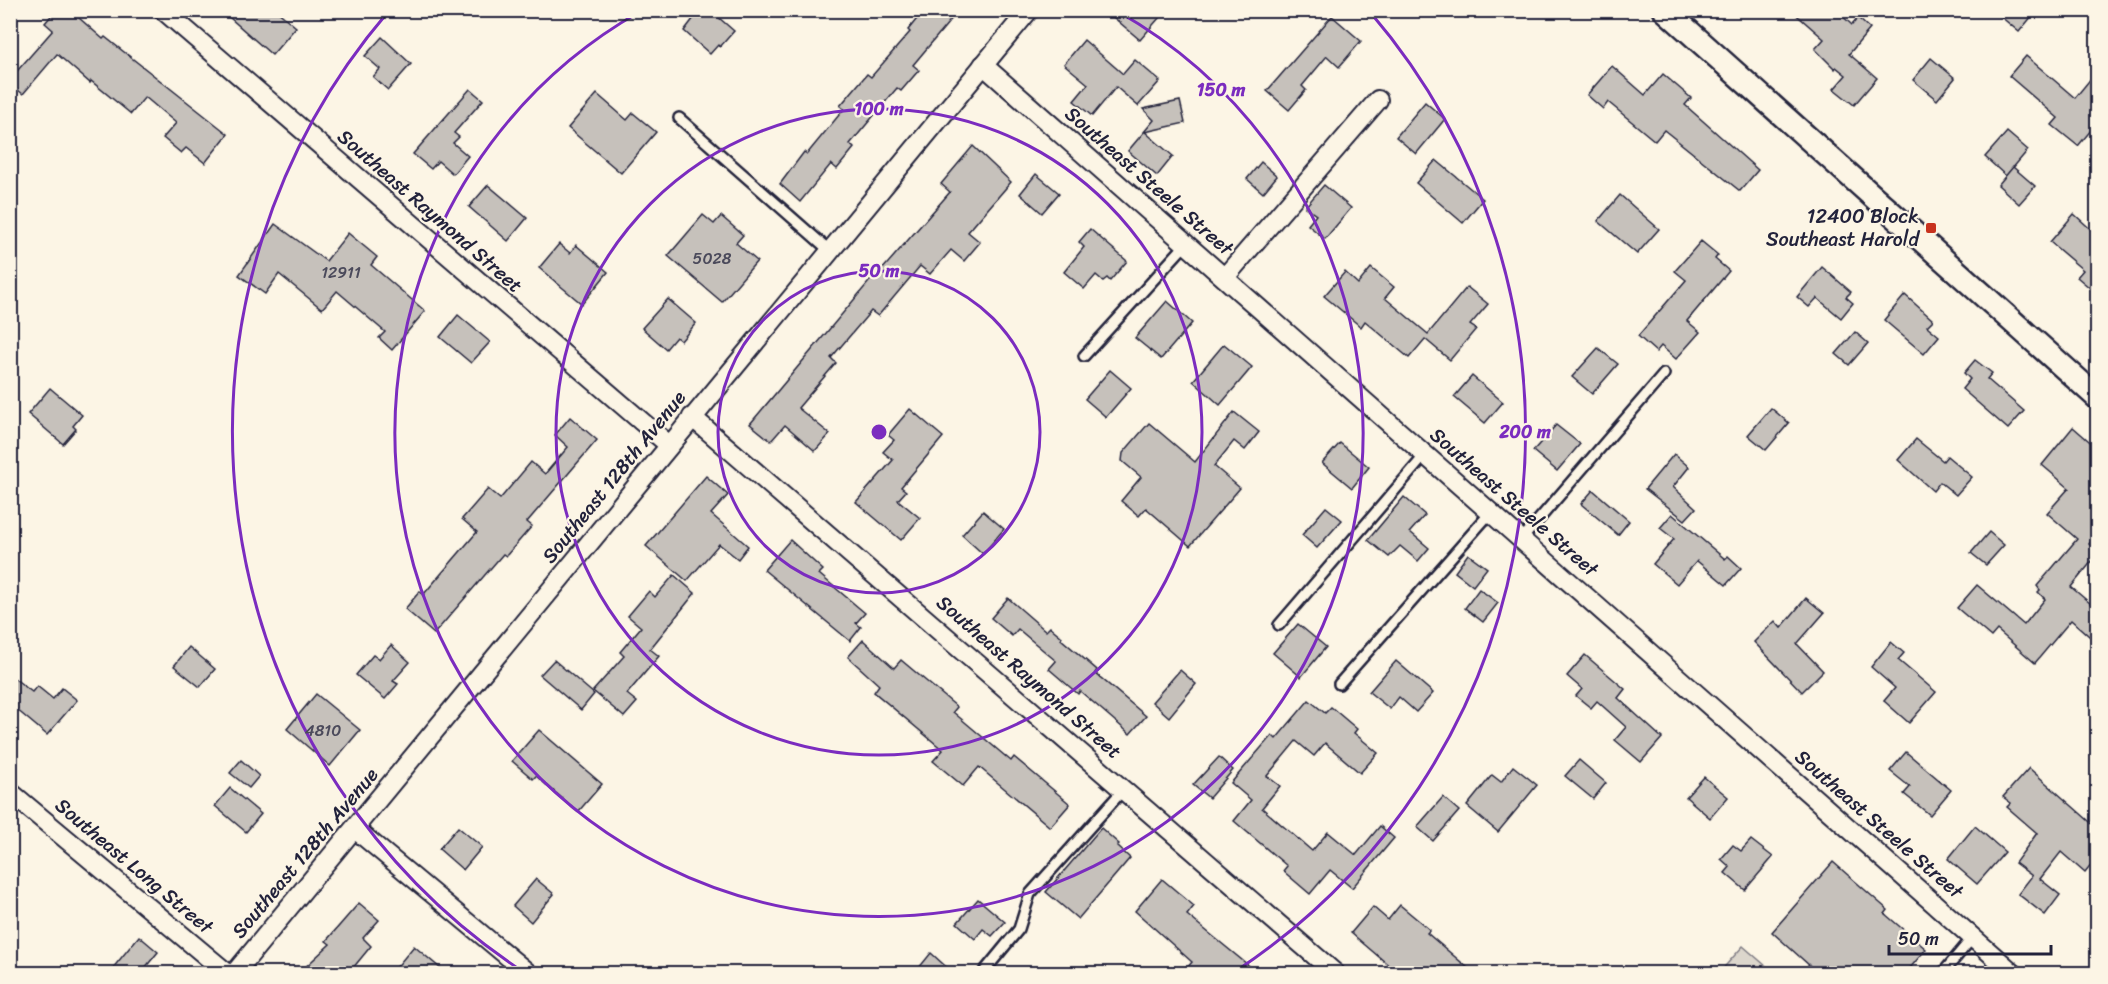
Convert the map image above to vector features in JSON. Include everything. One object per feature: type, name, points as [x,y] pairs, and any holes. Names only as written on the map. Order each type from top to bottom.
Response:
[{"type":"street","name":"Southeast Raymond Street","points":[[163,10],[669,445]]},
{"type":"street","name":"Southeast 128th Avenue","points":[[234,974],[1029,10]]},
{"type":"street","points":[[1665,10],[2097,398]]},
{"type":"street","name":"Southeast Steele Street","points":[[983,65],[2014,974]]},
{"type":"street","points":[[1225,277],[1378,100]]},
{"type":"street","name":"Southeast Raymond Street","points":[[692,417],[1336,974]]},
{"type":"street","name":"Southeast Long Street","points":[[10,792],[228,974]]},
{"type":"street","points":[[354,829],[529,974]]},
{"type":"lane","points":[[679,118],[830,251]]},
{"type":"lane","points":[[1084,356],[1187,243]]},
{"type":"lane","points":[[1522,539],[1664,374]]},
{"type":"lane","points":[[1279,625],[1426,454]]},
{"type":"lane","points":[[1339,684],[1491,512]]},
{"type":"lane","points":[[982,974],[1018,930],[1030,894],[1124,789]]},
{"type":"lane","points":[[1942,974],[1973,937]]},
{"type":"shaded area","points":[[1743,946],[1774,973],[1719,973]]},
{"type":"building","points":[[56,10],[70,10],[103,39],[105,37],[228,134],[205,163],[186,148],[181,153],[163,138],[176,123],[145,97],[131,114],[57,54],[23,94],[10,84],[10,79],[53,30],[45,23]]},
{"type":"building","points":[[221,10],[276,10],[296,27],[272,55]]},
{"type":"building","points":[[700,10],[710,10],[734,31],[720,47],[718,45],[710,54],[684,31]]},
{"type":"building","points":[[924,10],[959,10],[913,65],[919,70],[901,91],[897,88],[850,144],[854,148],[837,169],[831,164],[800,202],[780,184],[804,152],[807,154],[844,109],[840,106],[867,74],[871,77],[910,32],[908,30]]},
{"type":"building","points":[[1105,10],[1166,10],[1140,40]]},
{"type":"building","points":[[1791,10],[1836,10],[1852,25],[1858,18],[1870,29],[1849,54],[1877,78],[1854,105],[1834,89],[1846,75],[1836,67],[1835,69],[1815,49],[1824,39]]},
{"type":"building","points":[[1993,10],[2037,10],[2019,32]]},
{"type":"building","points":[[1332,16],[1361,41],[1339,67],[1327,56],[1302,86],[1306,90],[1289,110],[1267,91]]},
{"type":"building","points":[[382,37],[411,64],[388,90],[373,77],[380,69],[365,56]]},
{"type":"building","points":[[1084,40],[1123,74],[1135,60],[1160,81],[1138,106],[1116,87],[1092,116],[1074,101],[1088,84],[1064,64]]},
{"type":"building","points":[[2026,56],[2075,98],[2097,71],[2097,123],[2078,146],[2052,125],[2058,118],[2009,76]]},
{"type":"building","points":[[1931,58],[1955,78],[1937,100],[1913,80]]},
{"type":"building","points":[[1612,66],[1645,95],[1663,74],[1691,98],[1685,105],[1758,170],[1740,191],[1664,130],[1655,141],[1608,102],[1603,109],[1587,95]]},
{"type":"building","points":[[470,89],[483,100],[454,133],[459,137],[453,143],[468,156],[453,174],[438,161],[431,169],[413,154]]},
{"type":"building","points":[[597,94],[627,120],[633,113],[656,132],[621,173],[568,128]]},
{"type":"building","points":[[1180,101],[1185,123],[1145,132],[1173,156],[1157,176],[1128,151],[1154,120],[1143,109]]},
{"type":"building","points":[[1425,102],[1445,119],[1416,154],[1396,137]]},
{"type":"building","points":[[2007,132],[2028,150],[2006,176],[1985,157]]},
{"type":"building","points":[[973,146],[1011,182],[968,232],[980,242],[964,261],[951,250],[930,274],[920,266],[878,316],[871,311],[831,358],[836,363],[798,408],[830,434],[815,451],[785,425],[771,441],[750,424],[873,277],[874,279],[950,192],[941,184]]},
{"type":"building","points":[[1436,160],[1483,199],[1463,223],[1416,183]]},
{"type":"building","points":[[1261,162],[1277,176],[1263,193],[1247,179]]},
{"type":"building","points":[[2013,167],[2035,186],[2019,204],[1998,185]]},
{"type":"building","points":[[1036,174],[1059,193],[1042,213],[1020,194]]},
{"type":"building","points":[[488,185],[527,218],[508,241],[469,207]]},
{"type":"building","points":[[1324,185],[1351,208],[1325,239],[1308,225],[1316,215],[1305,207]]},
{"type":"building","points":[[1620,195],[1659,229],[1637,254],[1598,221]]},
{"type":"building","points":[[2074,214],[2097,235],[2097,294],[2077,277],[2083,270],[2050,242]]},
{"type":"building","points":[[703,215],[714,224],[721,216],[743,235],[736,243],[757,261],[722,302],[668,256]]},
{"type":"building","points":[[275,224],[326,261],[348,233],[377,257],[371,265],[425,311],[392,350],[379,338],[385,332],[337,291],[322,309],[279,274],[265,294],[239,275]]},
{"type":"building","points":[[1090,229],[1127,261],[1110,281],[1107,278],[1103,281],[1096,275],[1084,289],[1064,272],[1084,247],[1079,242]]},
{"type":"building","points":[[1701,241],[1718,255],[1715,259],[1729,271],[1687,321],[1700,332],[1676,359],[1661,346],[1656,352],[1638,336],[1686,280],[1675,271]]},
{"type":"building","points":[[559,244],[570,253],[576,245],[608,272],[582,304],[539,268]]},
{"type":"building","points":[[1822,267],[1851,292],[1846,297],[1853,303],[1841,318],[1817,298],[1809,307],[1797,297]]},
{"type":"building","points":[[1371,268],[1394,287],[1385,298],[1428,334],[1467,287],[1488,304],[1470,325],[1476,329],[1450,360],[1425,339],[1409,358],[1365,321],[1361,327],[1324,296],[1345,272],[1358,284]]},
{"type":"building","points":[[1905,295],[1933,320],[1927,326],[1939,336],[1924,354],[1884,320]]},
{"type":"building","points":[[668,299],[696,323],[681,341],[676,337],[666,349],[642,328]]},
{"type":"building","points":[[1167,301],[1192,323],[1161,359],[1135,338]]},
{"type":"building","points":[[458,315],[490,342],[471,363],[440,337]]},
{"type":"building","points":[[1855,332],[1868,343],[1849,365],[1836,354]]},
{"type":"building","points":[[1224,344],[1252,367],[1220,405],[1193,381]]},
{"type":"building","points":[[1598,348],[1618,364],[1592,394],[1572,377]]},
{"type":"building","points":[[1975,360],[1992,373],[1987,379],[2024,411],[2008,429],[1962,389],[1970,379],[1964,373]]},
{"type":"building","points":[[1110,370],[1131,388],[1106,417],[1085,399]]},
{"type":"building","points":[[1472,376],[1503,402],[1485,423],[1454,397]]},
{"type":"building","points":[[50,388],[82,415],[73,426],[76,429],[63,444],[28,414]]},
{"type":"building","points":[[1771,408],[1789,423],[1766,450],[1748,435]]},
{"type":"building","points":[[910,409],[943,437],[901,487],[906,491],[898,500],[920,518],[901,540],[856,502],[893,460],[883,452],[894,440],[888,435]]},
{"type":"building","points":[[1234,412],[1259,432],[1245,450],[1234,441],[1214,466],[1240,488],[1190,546],[1146,508],[1139,516],[1121,501],[1141,477],[1122,461],[1123,453],[1149,423],[1195,462]]},
{"type":"building","points":[[570,417],[597,440],[527,522],[532,526],[506,556],[503,554],[434,634],[405,609],[420,591],[423,595],[477,532],[462,519],[488,489],[500,499],[531,462],[545,474],[568,447],[555,435]]},
{"type":"building","points":[[1556,425],[1580,444],[1557,471],[1533,451]]},
{"type":"building","points":[[2073,427],[2096,447],[2091,454],[2097,460],[2097,534],[2089,544],[2097,555],[2071,587],[2097,609],[2097,643],[2071,620],[2035,663],[1997,630],[1991,637],[1957,608],[1977,585],[2024,625],[2045,599],[2038,592],[2040,590],[2037,586],[2077,539],[2047,513],[2069,488],[2042,465]]},
{"type":"building","points":[[1916,439],[1943,461],[1947,456],[1972,477],[1956,495],[1940,482],[1933,491],[1898,460]]},
{"type":"building","points":[[1340,443],[1369,467],[1352,488],[1322,463]]},
{"type":"building","points":[[1674,454],[1689,467],[1673,487],[1696,508],[1685,520],[1645,489]]},
{"type":"building","points":[[706,476],[728,495],[711,514],[748,546],[738,559],[719,544],[687,581],[646,546]]},
{"type":"building","points":[[1593,490],[1629,521],[1618,535],[1581,504]]},
{"type":"building","points":[[1404,497],[1425,515],[1410,532],[1429,548],[1418,561],[1400,546],[1389,557],[1368,540]]},
{"type":"building","points":[[1326,507],[1342,520],[1317,548],[1302,535]]},
{"type":"building","points":[[983,511],[1004,529],[983,554],[962,535]]},
{"type":"building","points":[[1672,514],[1725,559],[1728,556],[1741,568],[1726,585],[1697,561],[1677,584],[1653,564],[1674,539],[1660,528]]},
{"type":"building","points":[[1989,532],[2004,545],[1986,565],[1971,553]]},
{"type":"building","points":[[790,540],[823,570],[819,574],[865,613],[856,623],[861,627],[850,641],[764,570]]},
{"type":"building","points":[[1468,554],[1487,568],[1473,586],[1455,572]]},
{"type":"building","points":[[674,575],[695,593],[650,649],[659,656],[627,694],[637,702],[624,717],[593,691],[624,656],[620,652],[641,627],[628,616],[649,591],[655,597]]},
{"type":"building","points":[[1479,589],[1498,603],[1483,622],[1465,608]]},
{"type":"building","points":[[1008,598],[1046,631],[1050,627],[1062,637],[1061,639],[1097,670],[1095,673],[1146,716],[1130,734],[1080,691],[1078,694],[1049,669],[1056,661],[1018,629],[1012,636],[991,618]]},
{"type":"building","points":[[1806,598],[1824,613],[1797,644],[1823,671],[1802,692],[1754,642],[1775,621],[1781,628]]},
{"type":"building","points":[[1298,624],[1326,647],[1301,677],[1273,653]]},
{"type":"building","points":[[863,640],[894,668],[901,660],[957,707],[953,712],[1011,761],[1014,757],[1070,804],[1050,827],[979,767],[963,786],[933,761],[943,750],[874,692],[879,685],[848,657]]},
{"type":"building","points":[[1891,642],[1904,653],[1898,660],[1936,692],[1909,723],[1884,701],[1895,688],[1871,667]]},
{"type":"building","points":[[391,645],[410,662],[393,681],[398,684],[385,699],[356,675],[373,655],[379,659]]},
{"type":"building","points":[[189,647],[215,669],[200,687],[174,666]]},
{"type":"building","points":[[1585,655],[1625,689],[1618,698],[1662,738],[1641,762],[1615,740],[1626,727],[1597,701],[1591,708],[1576,696],[1582,689],[1567,676]]},
{"type":"building","points":[[554,660],[594,694],[581,710],[540,675]]},
{"type":"building","points":[[1396,661],[1433,693],[1416,712],[1399,697],[1390,709],[1369,692]]},
{"type":"building","points":[[1180,670],[1196,684],[1169,717],[1152,702]]},
{"type":"building","points":[[10,675],[32,692],[37,686],[53,699],[62,688],[77,700],[47,735],[10,704]]},
{"type":"building","points":[[316,694],[360,730],[330,766],[287,729]]},
{"type":"building","points":[[1309,700],[1325,713],[1331,707],[1357,729],[1354,733],[1378,753],[1360,773],[1325,743],[1314,756],[1296,741],[1267,776],[1280,786],[1262,808],[1312,851],[1328,832],[1356,855],[1380,826],[1394,838],[1352,888],[1330,870],[1310,894],[1283,871],[1287,866],[1234,821],[1251,800],[1231,783],[1272,735],[1276,739]]},
{"type":"building","points":[[539,730],[602,784],[578,812],[536,776],[533,779],[512,761]]},
{"type":"building","points":[[1906,752],[1951,790],[1930,815],[1904,794],[1910,787],[1890,771]]},
{"type":"building","points":[[1219,757],[1233,770],[1209,798],[1193,785]]},
{"type":"building","points":[[241,760],[259,776],[249,788],[230,773]]},
{"type":"building","points":[[1579,760],[1606,783],[1593,799],[1565,776]]},
{"type":"building","points":[[1513,766],[1537,785],[1498,832],[1467,806],[1492,775],[1501,782]]},
{"type":"building","points":[[2029,768],[2097,828],[2097,858],[2085,873],[2061,852],[2040,879],[2060,895],[2045,915],[2018,894],[2032,876],[2015,863],[2037,833],[2007,807],[2011,803],[2003,797]]},
{"type":"building","points":[[1704,777],[1728,797],[1710,818],[1686,797]]},
{"type":"building","points":[[230,788],[261,814],[246,832],[215,806]]},
{"type":"building","points":[[1443,797],[1459,811],[1433,841],[1417,827]]},
{"type":"building","points":[[1975,826],[2005,852],[1977,884],[1948,859]]},
{"type":"building","points":[[458,827],[482,847],[463,870],[439,849]]},
{"type":"building","points":[[1101,828],[1119,844],[1117,846],[1130,858],[1078,919],[1046,892]]},
{"type":"building","points":[[1751,840],[1773,857],[1745,890],[1725,873],[1730,867],[1721,859],[1733,845],[1741,851]]},
{"type":"building","points":[[1833,862],[1888,910],[1885,914],[1926,949],[1905,974],[1819,974],[1772,932]]},
{"type":"building","points":[[536,879],[554,894],[531,922],[513,906]]},
{"type":"building","points":[[1162,879],[1194,906],[1187,915],[1259,974],[1182,974],[1192,962],[1135,911]]},
{"type":"building","points":[[978,899],[1005,922],[992,936],[983,929],[975,939],[957,923]]},
{"type":"building","points":[[359,903],[379,920],[363,938],[371,946],[348,974],[298,974],[330,944],[326,941]]},
{"type":"building","points":[[1400,905],[1430,930],[1427,933],[1475,974],[1399,974],[1351,933],[1373,907],[1388,920]]},
{"type":"building","points":[[139,936],[158,952],[140,974],[108,974]]},
{"type":"building","points":[[414,946],[447,974],[391,974]]},
{"type":"building","points":[[931,953],[954,974],[914,974]]},
{"type":"place","name":"12400 Block Southeast Harold","points":[[1931,228]]}]
